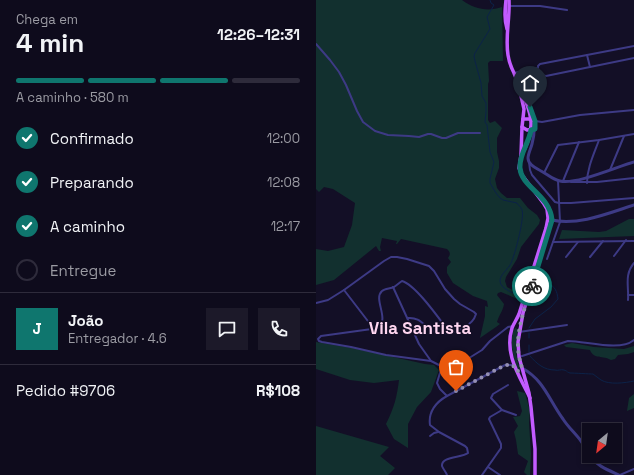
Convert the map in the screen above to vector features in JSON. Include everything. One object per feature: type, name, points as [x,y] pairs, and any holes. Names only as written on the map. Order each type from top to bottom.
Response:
[{"type":"main road","points":[[507,0],[509,6],[509,23],[507,30]]},
{"type":"main road","points":[[507,0],[505,14],[508,56],[519,87],[524,109],[520,168],[521,173],[546,207],[548,218],[519,314],[513,326],[511,335],[510,345],[513,365],[517,370],[530,398]]},
{"type":"main road","points":[[519,87],[533,120],[533,129],[521,155]]},
{"type":"main road","points":[[523,119],[527,118],[533,120]]},
{"type":"main road","points":[[522,127],[525,130],[533,129]]},
{"type":"main road","points":[[528,374],[522,368],[519,358],[519,330],[552,220],[548,206],[532,188]]},
{"type":"main road","points":[[513,326],[517,326],[519,330]]},
{"type":"main road","points":[[517,370],[522,368]]},
{"type":"main road","points":[[517,370],[528,374]]},
{"type":"main road","points":[[528,374],[525,378],[530,398],[533,427],[535,475]]},
{"type":"street","points":[[509,6],[540,6],[567,10]]},
{"type":"street","points":[[316,44],[339,72],[363,122],[375,131],[388,135],[419,136],[431,134],[442,138],[458,133],[480,133]]},
{"type":"street","points":[[526,101],[525,79],[528,75],[538,69],[540,64],[634,46]]},
{"type":"street","points":[[587,55],[590,67]]},
{"type":"street","points":[[538,69],[541,75],[546,76],[634,58]]},
{"type":"street","points":[[514,73],[538,69]]},
{"type":"street","points":[[533,120],[542,122],[580,115],[634,110]]},
{"type":"street","points":[[533,129],[534,138],[528,157],[530,170],[532,175],[553,201],[559,203],[571,203],[634,199],[634,204],[588,219],[560,222],[552,220]]},
{"type":"street","points":[[544,173],[556,146],[559,144],[599,140],[634,134]]},
{"type":"street","points":[[610,170],[624,136]]},
{"type":"street","points":[[587,183],[587,178],[599,140]]},
{"type":"street","points":[[563,182],[579,142]]},
{"type":"street","points":[[529,162],[544,173],[558,181],[563,182],[587,183],[634,178]]},
{"type":"street","points":[[568,182],[587,178],[634,162]]},
{"type":"street","points":[[547,259],[560,222],[558,181]]},
{"type":"street","points":[[614,256],[626,240]]},
{"type":"street","points":[[590,256],[603,241]]},
{"type":"street","points":[[553,242],[634,241]]},
{"type":"street","points":[[566,257],[578,242]]},
{"type":"street","points":[[316,303],[328,300],[391,257],[402,258],[429,266],[434,271],[445,289],[457,302],[476,314],[474,319],[467,326],[445,334],[434,332],[416,318],[408,318]]},
{"type":"street","points":[[628,300],[627,276],[630,267],[634,263]]},
{"type":"street","points":[[450,333],[424,299],[408,284],[402,281],[393,287],[382,290],[379,295],[383,322],[381,326],[375,329],[321,336],[318,339],[322,342],[386,355],[431,361],[450,369],[482,350],[508,327],[513,326]]},
{"type":"street","points":[[393,287],[419,344],[431,361]]},
{"type":"street","points":[[344,290],[375,329]]},
{"type":"street","points":[[628,295],[634,295]]},
{"type":"street","points":[[519,330],[568,325]]},
{"type":"street","points":[[519,358],[568,341],[618,346],[631,343],[634,340]]},
{"type":"street","points":[[447,475],[442,466],[443,461],[448,458],[464,455],[468,453],[468,450],[465,446],[439,432],[430,425],[429,419],[433,409],[447,396],[505,365],[513,365]]},
{"type":"street","points":[[442,366],[437,383],[440,389],[447,396]]},
{"type":"street","points":[[522,368],[543,386],[564,421],[582,443]]},
{"type":"street","points":[[508,385],[492,394],[492,400],[502,410],[516,415]]},
{"type":"street","points":[[482,475],[499,453],[502,446],[489,418],[502,410]]},
{"type":"street","points":[[430,436],[436,432],[439,432]]},
{"type":"street","points":[[595,463],[619,475],[634,469]]},
{"type":"street","points":[[488,467],[500,475]]},
{"type":"green space","points":[[316,0],[462,0],[471,6],[481,9],[497,9],[502,7],[503,61],[490,61],[488,63],[488,120],[490,123],[495,121],[502,128],[497,138],[499,168],[495,179],[497,188],[501,193],[507,198],[520,198],[540,220],[539,224],[521,247],[517,259],[505,281],[507,287],[523,296],[522,301],[501,292],[498,293],[497,295],[504,304],[497,322],[500,324],[480,338],[485,316],[485,306],[488,307],[487,301],[473,296],[453,283],[447,273],[447,267],[451,262],[448,258],[450,253],[447,249],[401,239],[396,244],[397,241],[382,238],[380,247],[381,251],[379,251],[376,246],[334,280],[316,285],[316,249],[328,251],[344,247],[352,225],[355,203],[333,189],[324,187],[319,192],[316,189]]},
{"type":"green space","points":[[629,219],[634,219],[634,236],[559,239],[562,230],[606,231]]},
{"type":"green space","points":[[515,328],[518,331],[516,350],[520,368],[519,370],[517,369],[514,360],[512,348],[512,338]]},
{"type":"green space","points":[[316,342],[434,365],[439,370],[431,392],[417,407],[408,424],[408,448],[394,439],[386,424],[395,402],[399,380],[374,383],[350,380],[316,369]]},
{"type":"green space","points":[[572,343],[594,347],[624,349],[634,346],[634,352],[618,355],[615,359],[611,360],[596,356],[590,350],[566,347],[564,345]]},
{"type":"green space","points":[[517,391],[525,393],[530,411],[530,475],[527,475],[524,472],[528,461],[518,454],[514,432],[518,426],[513,417],[520,416],[522,411]]},
{"type":"green space","points":[[634,394],[634,408],[627,411],[629,398]]},
{"type":"green space","points":[[316,426],[389,447],[380,456],[395,468],[388,475],[316,475]]},
{"type":"waterway","points":[[490,0],[494,5],[487,17],[490,29],[474,56],[481,83],[482,96],[486,103],[485,122],[487,125],[490,152],[494,162],[490,183],[500,198],[517,203],[522,209],[523,214],[521,229],[514,255],[510,265],[502,275],[500,281],[505,289],[522,296]]},
{"type":"waterway","points":[[529,328],[535,319],[551,307],[558,299],[555,289],[547,283],[540,286],[531,298]]},
{"type":"waterway","points":[[529,333],[529,338]]},
{"type":"waterway","points":[[529,345],[529,352]]},
{"type":"waterway","points":[[530,356],[538,364],[547,369],[565,370],[570,373],[593,374],[604,382],[608,383],[634,381]]},
{"type":"way so far","points":[[456,391],[505,365],[513,365],[517,371],[522,368],[519,358],[518,342],[521,321],[532,286]]},
{"type":"district","name":"Vila Santista","points":[[420,328]]},
{"type":"route","points":[[530,107],[535,121],[535,129],[531,130],[527,144],[521,155],[520,168],[526,182],[548,206],[552,220],[532,286]]}]
